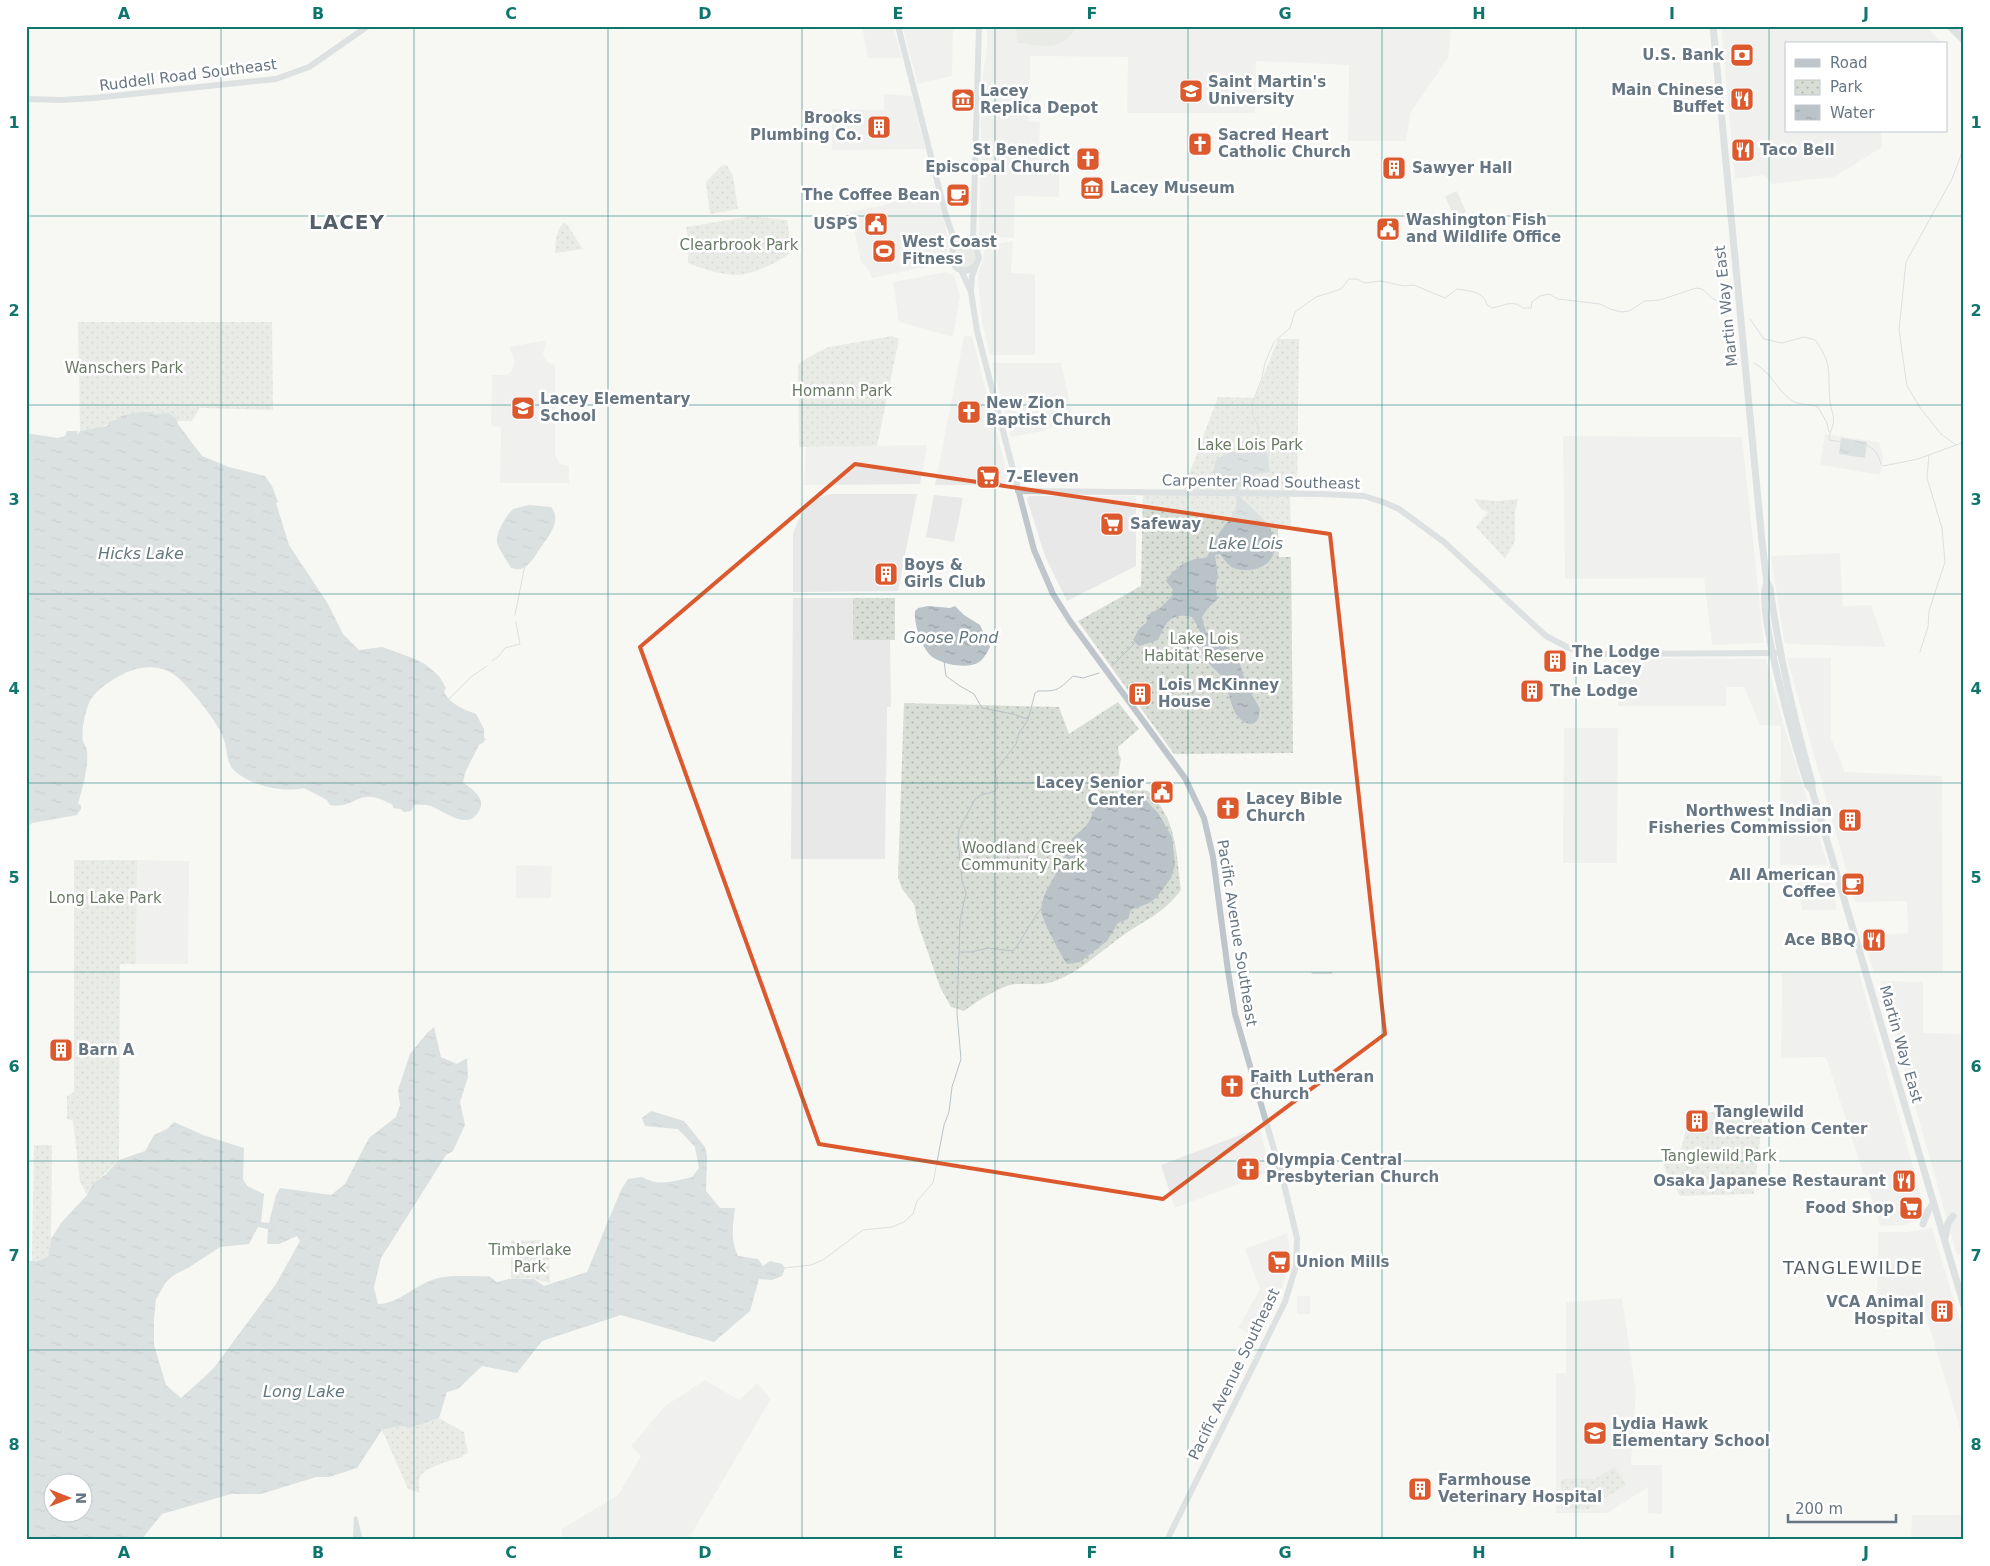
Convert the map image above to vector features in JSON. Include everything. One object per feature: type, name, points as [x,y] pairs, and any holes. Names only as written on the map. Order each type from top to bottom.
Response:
[{"type":"highway","points":[[1950,26],[1964,40]]},
{"type":"main road","name":"Ruddell Road Southeast","points":[[26,99],[94,98],[271,80],[309,66],[368,26]]},
{"type":"main road","points":[[898,26],[946,216],[953,236],[952,261],[961,270],[970,270],[975,266],[979,258],[973,239],[979,26]]},
{"type":"main road","name":"Martin Way East","points":[[1713,26],[1767,583],[1764,588],[1776,653],[1812,783],[1812,790],[1964,1306]]},
{"type":"main road","points":[[954,248],[964,243],[975,247]]},
{"type":"main road","name":"Pacific Avenue Southeast","points":[[970,292],[975,266]]},
{"type":"main road","name":"Pacific Avenue Southeast","points":[[961,270],[970,292],[977,331],[1034,550],[1056,599],[1070,621],[1185,778],[1202,812],[1210,841],[1228,971],[1236,1014],[1284,1184],[1297,1238],[1296,1266],[1285,1302],[1167,1540]]},
{"type":"main road","name":"Carpenter Road Southeast","points":[[1018,491],[1280,493],[1350,495],[1373,498],[1390,504],[1444,542],[1546,636],[1574,650],[1608,654],[1776,653]]},
{"type":"main road","points":[[1923,1224],[1928,1210],[1933,1204]]},
{"type":"main road","points":[[1944,1241],[1948,1223],[1953,1216]]},
{"type":"highlighted area","points":[[855,464],[1330,534],[1385,1034],[1163,1199],[819,1144],[640,647]]},
{"type":"shaded area","points":[[862,26],[893,26],[902,58],[868,58]]},
{"type":"shaded area","points":[[902,26],[953,26],[952,76],[918,84]]},
{"type":"shaded area","name":"Saint Martin's University","points":[[987,26],[1452,26],[1448,58],[1411,112],[1406,141],[1348,141],[1349,65],[1256,61],[1255,113],[1127,113],[1128,57],[1030,56],[1029,121],[1040,122],[1039,159],[1059,160],[1059,197],[1015,196],[1014,238],[979,236],[982,81],[987,48]]},
{"type":"shaded area","points":[[1721,26],[1926,26],[1941,42],[1785,42],[1785,132],[1881,132],[1882,147],[1834,177],[1772,184],[1764,175],[1735,179]]},
{"type":"shaded area","points":[[884,94],[912,96],[925,149],[832,150],[832,109],[884,110]]},
{"type":"shaded area","points":[[935,187],[950,243],[945,258],[934,265],[872,278],[867,267],[861,262],[850,212],[885,205]]},
{"type":"shaded area","points":[[1013,241],[1011,273],[1035,274],[1035,355],[990,355],[982,322],[978,280],[979,269],[982,264],[984,251],[995,244]]},
{"type":"shaded area","points":[[947,272],[954,275],[960,296],[953,337],[899,322],[893,282]]},
{"type":"shaded area","points":[[964,336],[972,336],[1009,480],[1006,485],[935,485]]},
{"type":"shaded area","name":"Lacey Elementary School","points":[[547,340],[543,352],[544,357],[549,363],[555,365],[555,455],[560,464],[569,466],[569,483],[500,483],[501,427],[491,426],[492,375],[506,375],[511,372],[515,361],[509,347]]},
{"type":"shaded area","points":[[992,363],[1061,363],[1075,425],[1053,426],[1043,431],[1011,437]]},
{"type":"shaded area","points":[[1825,434],[1879,442],[1883,457],[1880,475],[1820,465]]},
{"type":"shaded area","points":[[1563,436],[1742,437],[1764,643],[1712,645],[1704,578],[1565,579]]},
{"type":"shaded area","points":[[927,445],[920,484],[804,485],[806,447]]},
{"type":"shaded area","points":[[830,494],[917,494],[898,591],[793,592],[793,534],[804,510],[817,499]]},
{"type":"shaded area","points":[[934,495],[963,498],[954,542],[926,537]]},
{"type":"shaded area","points":[[1030,496],[1136,496],[1136,566],[1067,601],[1045,556],[1027,499]]},
{"type":"shaded area","points":[[1840,553],[1843,606],[1871,605],[1886,647],[1787,644],[1784,642],[1771,556]]},
{"type":"shaded area","points":[[793,598],[853,598],[853,640],[890,640],[891,707],[887,707],[885,859],[791,859]]},
{"type":"shaded area","points":[[1618,658],[1766,659],[1784,726],[1828,865],[1780,865],[1781,726],[1760,725],[1744,687],[1726,687],[1726,706],[1618,706]]},
{"type":"shaded area","points":[[1787,658],[1831,658],[1831,738],[1845,772],[1942,776],[1943,972],[1874,973],[1863,936],[1908,933],[1907,901],[1855,902]]},
{"type":"shaded area","points":[[1564,728],[1618,728],[1617,863],[1563,863]]},
{"type":"shaded area","points":[[137,860],[189,861],[188,964],[136,964]]},
{"type":"shaded area","points":[[516,865],[552,866],[551,898],[516,898]]},
{"type":"shaded area","points":[[1795,874],[1828,874],[1837,910],[1802,910]]},
{"type":"shaded area","points":[[1782,973],[1859,973],[1925,1210],[1924,1218],[1904,1225],[1880,1226],[1826,1057],[1781,1058]]},
{"type":"shaded area","points":[[1880,981],[1923,982],[1923,1033],[1964,1034],[1964,1253],[1957,1255]]},
{"type":"shaded area","points":[[1259,1128],[1272,1171],[1175,1208],[1161,1165]]},
{"type":"shaded area","points":[[1932,1228],[1964,1334],[1964,1442],[1921,1299],[1877,1298],[1878,1232],[1907,1232]]},
{"type":"shaded area","points":[[1287,1233],[1290,1252],[1286,1275],[1278,1299],[1259,1339],[1238,1328],[1260,1289],[1245,1249]]},
{"type":"shaded area","points":[[1297,1296],[1310,1296],[1310,1314],[1297,1314]]},
{"type":"shaded area","name":"Lydia Hawk Elementary School","points":[[1622,1298],[1636,1392],[1631,1465],[1662,1465],[1662,1514],[1648,1513],[1648,1487],[1607,1513],[1556,1513],[1556,1373],[1566,1373],[1566,1302]]},
{"type":"shaded area","points":[[705,1380],[739,1400],[757,1383],[771,1399],[689,1538],[686,1536],[684,1540],[562,1540],[562,1529],[618,1495],[641,1456],[631,1446],[665,1406]]},
{"type":"shaded area","points":[[1912,1515],[1964,1515],[1964,1540],[1911,1540]]},
{"type":"green space","points":[[1016,26],[1078,26],[1064,41],[1051,46],[1044,46],[1017,43]]},
{"type":"green space","points":[[727,165],[733,176],[738,209],[710,214],[706,182],[721,166]]},
{"type":"green space","points":[[1457,191],[1466,212],[1454,217],[1445,196]]},
{"type":"green space","name":"Clearbrook Park","points":[[752,216],[787,220],[792,251],[774,263],[758,270],[738,275],[719,273],[688,263],[689,243],[686,227]]},
{"type":"green space","points":[[563,223],[566,223],[583,249],[555,253],[557,234]]},
{"type":"green space","points":[[965,246],[973,249],[976,257],[973,265],[965,268],[957,265],[954,257],[957,249]]},
{"type":"green space","name":"Wanschers Park","points":[[78,322],[272,322],[273,410],[200,408],[192,421],[178,421],[169,413],[153,414],[151,412],[123,415],[101,428],[80,431]]},
{"type":"green space","name":"Homann Park","points":[[892,336],[899,339],[877,446],[799,447],[798,364],[829,347]]},
{"type":"green space","name":"Lake Lois Habitat Reserve","points":[[1278,339],[1299,339],[1297,493],[1290,495],[1291,528],[1278,529],[1279,557],[1291,557],[1293,753],[1174,754],[1078,621],[1141,586],[1143,492],[1182,493],[1218,397],[1255,398]]},
{"type":"green space","points":[[1474,499],[1498,501],[1518,499],[1515,513],[1515,541],[1505,559],[1476,527],[1488,512],[1481,509]]},
{"type":"green space","points":[[853,598],[895,598],[895,640],[853,640]]},
{"type":"green space","name":"Woodland Creek Community Park","points":[[1118,702],[1139,729],[1118,747],[1121,758],[1117,785],[1148,791],[1165,813],[1174,837],[1181,890],[1162,910],[1064,977],[1044,984],[1010,985],[986,996],[964,1011],[951,1007],[940,987],[918,924],[914,904],[902,889],[898,877],[904,703],[1059,707],[1069,734]]},
{"type":"green space","name":"Long Lake Park","points":[[74,860],[137,860],[136,964],[120,964],[119,1160],[97,1181],[87,1195],[80,1182],[73,1121],[67,1119],[67,1096],[74,1092]]},
{"type":"green space","name":"Tanglewild Park","points":[[1686,1112],[1763,1113],[1754,1194],[1680,1196],[1663,1165],[1676,1156],[1680,1150],[1685,1136]]},
{"type":"green space","points":[[34,1145],[52,1145],[51,1239],[48,1257],[32,1261]]},
{"type":"green space","name":"Timberlake Park","points":[[542,1240],[564,1251],[561,1257],[549,1259],[550,1283],[530,1278],[511,1279],[511,1241]]},
{"type":"green space","points":[[439,1418],[464,1432],[468,1453],[463,1455],[463,1457],[433,1467],[422,1474],[419,1480],[420,1493],[408,1489],[382,1430],[399,1426],[410,1428]]},
{"type":"green space","points":[[1614,1467],[1626,1483],[1625,1485],[1587,1510],[1561,1508],[1561,1481],[1563,1479],[1595,1479]]},
{"type":"water","name":"Hicks Lake","points":[[151,412],[153,414],[169,413],[177,419],[178,424],[202,456],[229,467],[265,476],[272,486],[278,502],[276,503],[289,545],[328,604],[343,634],[359,650],[382,647],[425,664],[439,676],[446,688],[444,692],[450,700],[476,714],[484,729],[484,738],[486,739],[479,745],[465,773],[463,782],[481,800],[480,809],[476,816],[464,820],[458,819],[431,806],[424,805],[414,805],[411,811],[404,812],[401,809],[393,808],[393,805],[383,800],[369,797],[336,806],[330,805],[327,800],[304,788],[287,790],[259,785],[232,769],[220,730],[203,705],[189,689],[169,672],[160,668],[150,667],[127,672],[119,676],[103,686],[89,703],[83,732],[83,741],[87,750],[87,764],[78,804],[81,805],[81,809],[77,815],[32,823],[26,828],[26,433],[57,438],[65,436],[67,431],[77,431],[78,434],[80,431],[107,426],[109,422],[123,415]]},
{"type":"water","points":[[1841,438],[1867,442],[1865,458],[1839,454]]},
{"type":"water","name":"Lake Lois","points":[[1256,441],[1266,450],[1270,472],[1255,474],[1247,484],[1239,487],[1240,497],[1268,524],[1275,544],[1272,558],[1262,567],[1245,570],[1232,567],[1220,554],[1215,555],[1218,576],[1216,584],[1217,600],[1202,617],[1206,632],[1229,649],[1239,661],[1246,684],[1260,709],[1259,717],[1255,723],[1250,724],[1238,717],[1223,679],[1205,658],[1202,636],[1192,617],[1174,617],[1167,623],[1158,640],[1139,646],[1133,640],[1139,629],[1146,622],[1146,616],[1160,608],[1173,595],[1173,590],[1166,581],[1168,577],[1186,562],[1207,557],[1218,535],[1234,512],[1236,502],[1232,490],[1217,479],[1213,472],[1216,460],[1227,453],[1249,450]]},
{"type":"water","points":[[529,505],[551,507],[554,512],[555,524],[526,567],[521,569],[511,568],[498,545],[498,534],[513,509]]},
{"type":"water","name":"Goose Pond","points":[[928,606],[950,608],[955,606],[964,615],[980,625],[990,647],[981,661],[968,666],[961,666],[940,661],[930,655],[921,640],[915,616],[915,611],[918,608]]},
{"type":"water","points":[[1129,794],[1144,798],[1158,813],[1172,837],[1175,865],[1171,878],[1157,897],[1149,903],[1131,910],[1128,919],[1118,923],[1107,941],[1080,962],[1067,964],[1044,920],[1041,909],[1044,896],[1063,861],[1072,839],[1086,825],[1100,804]]},
{"type":"water","name":"Long Lake","points":[[434,1027],[441,1057],[457,1064],[467,1058],[468,1077],[460,1102],[465,1125],[453,1151],[446,1155],[381,1258],[374,1287],[378,1304],[400,1298],[441,1277],[489,1276],[497,1282],[509,1279],[534,1279],[544,1286],[587,1272],[621,1190],[628,1179],[642,1177],[654,1182],[672,1181],[692,1177],[699,1168],[695,1147],[678,1129],[645,1126],[642,1118],[651,1111],[684,1121],[705,1147],[707,1156],[706,1191],[720,1208],[735,1208],[733,1238],[738,1256],[758,1259],[763,1266],[770,1261],[782,1264],[785,1268],[782,1276],[772,1280],[759,1279],[750,1311],[714,1342],[621,1315],[542,1341],[517,1373],[482,1366],[458,1389],[447,1392],[439,1418],[410,1428],[399,1426],[382,1430],[357,1468],[329,1477],[316,1477],[261,1494],[231,1494],[162,1514],[141,1540],[26,1540],[26,1261],[37,1261],[48,1257],[51,1239],[61,1223],[87,1195],[93,1184],[119,1160],[145,1151],[154,1135],[167,1129],[174,1122],[203,1135],[244,1148],[243,1179],[247,1186],[264,1194],[261,1222],[269,1223],[276,1195],[280,1188],[331,1195],[345,1184],[369,1138],[396,1117],[400,1105],[398,1090],[410,1054]],"holes":[[[258,1227],[268,1229],[267,1244],[279,1244],[297,1236],[300,1241],[276,1284],[213,1369],[181,1398],[166,1385],[154,1345],[156,1299],[166,1282],[174,1275],[220,1247],[249,1244]]]},
{"type":"water","points":[[357,1516],[363,1540],[353,1540],[354,1517]]},
{"type":"waterway","points":[[1956,445],[1941,434],[1921,409],[1907,386],[1899,330],[1906,262],[1952,179],[1964,147]]},
{"type":"waterway","points":[[1256,441],[1259,428],[1253,415],[1252,404],[1274,342],[1290,328],[1295,312],[1316,297],[1341,289],[1349,279],[1357,279],[1365,283],[1381,281],[1404,286],[1414,285],[1445,298],[1457,289],[1471,291],[1483,297],[1487,305],[1492,308],[1508,304],[1531,308],[1532,302],[1540,296],[1549,294],[1558,299],[1600,304],[1621,312],[1629,311],[1645,301],[1660,300],[1696,288],[1702,289],[1713,299],[1725,304],[1732,313]]},
{"type":"waterway","points":[[1750,319],[1764,339],[1782,343],[1804,337],[1815,340],[1825,357],[1828,370],[1830,402],[1834,419],[1829,440],[1842,442]]},
{"type":"waterway","points":[[1733,359],[1738,359]]},
{"type":"waterway","points":[[1754,363],[1765,371],[1791,400],[1818,407],[1827,423],[1829,432]]},
{"type":"waterway","points":[[1866,445],[1876,452],[1883,466],[1918,459],[1964,442]]},
{"type":"waterway","points":[[1920,652],[1928,627],[1929,611],[1945,562],[1942,528],[1927,478],[1929,455]]},
{"type":"waterway","points":[[515,615],[525,565]]},
{"type":"waterway","points":[[492,661],[505,648],[520,644],[516,622]]},
{"type":"waterway","points":[[1112,666],[1136,642]]},
{"type":"waterway","points":[[944,661],[946,676],[974,694],[982,708],[1013,714],[1027,719]]},
{"type":"waterway","points":[[448,700],[471,677],[487,666]]},
{"type":"waterway","points":[[784,1268],[811,1265],[823,1260],[863,1230],[892,1227],[904,1222],[913,1214],[917,1201],[933,1183],[944,1125],[949,1112],[952,1087],[961,1059],[957,1013],[960,920],[966,893],[962,881],[958,841],[959,830],[975,799],[995,791],[998,787],[995,771],[1016,744],[1019,733],[1028,720],[1035,693],[1057,689],[1073,676],[1083,678],[1099,673]]},
{"type":"waterway","points":[[960,952],[971,952],[988,948],[1013,951],[1042,908]]},
{"type":"waterway","points":[[1312,973],[1332,973]]},
{"type":"place","name":"U.S. Bank","points":[[1742,55]]},
{"type":"place","name":"Saint Martin's University","points":[[1191,91]]},
{"type":"place","name":"Main Chinese Buffet","points":[[1742,99]]},
{"type":"place","name":"Lacey Replica Depot","points":[[963,100]]},
{"type":"place","name":"Brooks Plumbing Co.","points":[[879,127]]},
{"type":"place","name":"Sacred Heart Catholic Church","points":[[1200,144]]},
{"type":"place","name":"Taco Bell","points":[[1743,150]]},
{"type":"place","name":"St Benedict Episcopal Church","points":[[1088,159]]},
{"type":"place","name":"Sawyer Hall","points":[[1394,168]]},
{"type":"place","name":"Lacey Museum","points":[[1092,188]]},
{"type":"place","name":"The Coffee Bean","points":[[958,195]]},
{"type":"place","name":"USPS","points":[[876,224]]},
{"type":"place","name":"Washington Fish and Wildlife Office","points":[[1388,229]]},
{"type":"place","name":"West Coast Fitness","points":[[884,251]]},
{"type":"place","name":"Lacey Elementary School","points":[[523,408]]},
{"type":"place","name":"New Zion Baptist Church","points":[[969,412]]},
{"type":"place","name":"7-Eleven","points":[[988,477]]},
{"type":"place","name":"Safeway","points":[[1112,524]]},
{"type":"place","name":"Boys & Girls Club","points":[[886,574]]},
{"type":"place","name":"The Lodge in Lacey","points":[[1555,661]]},
{"type":"place","name":"The Lodge","points":[[1532,691]]},
{"type":"place","name":"Lois McKinney House","points":[[1140,694]]},
{"type":"place","name":"Lacey Senior Center","points":[[1162,792]]},
{"type":"place","name":"Lacey Bible Church","points":[[1228,808]]},
{"type":"place","name":"Northwest Indian Fisheries Commission","points":[[1850,820]]},
{"type":"place","name":"All American Coffee","points":[[1853,884]]},
{"type":"place","name":"Ace BBQ","points":[[1874,940]]},
{"type":"place","name":"Barn A","points":[[61,1050]]},
{"type":"place","name":"Faith Lutheran Church","points":[[1232,1086]]},
{"type":"place","name":"Tanglewild Recreation Center","points":[[1697,1121]]},
{"type":"place","name":"Olympia Central Presbyterian Church","points":[[1248,1169]]},
{"type":"place","name":"Osaka Japanese Restaurant","points":[[1904,1181]]},
{"type":"place","name":"Food Shop","points":[[1911,1208]]},
{"type":"place","name":"Union Mills","points":[[1279,1262]]},
{"type":"place","name":"VCA Animal Hospital","points":[[1942,1311]]},
{"type":"place","name":"Lydia Hawk Elementary School","points":[[1595,1433]]},
{"type":"place","name":"Farmhouse Veterinary Hospital","points":[[1420,1489]]},
{"type":"district","name":"LACEY","points":[[347,222]]},
{"type":"district","name":"TANGLEWILDE","points":[[1853,1268]]},
{"type":"park label","name":"Lake Lois Park","points":[[1250,445]]}]
